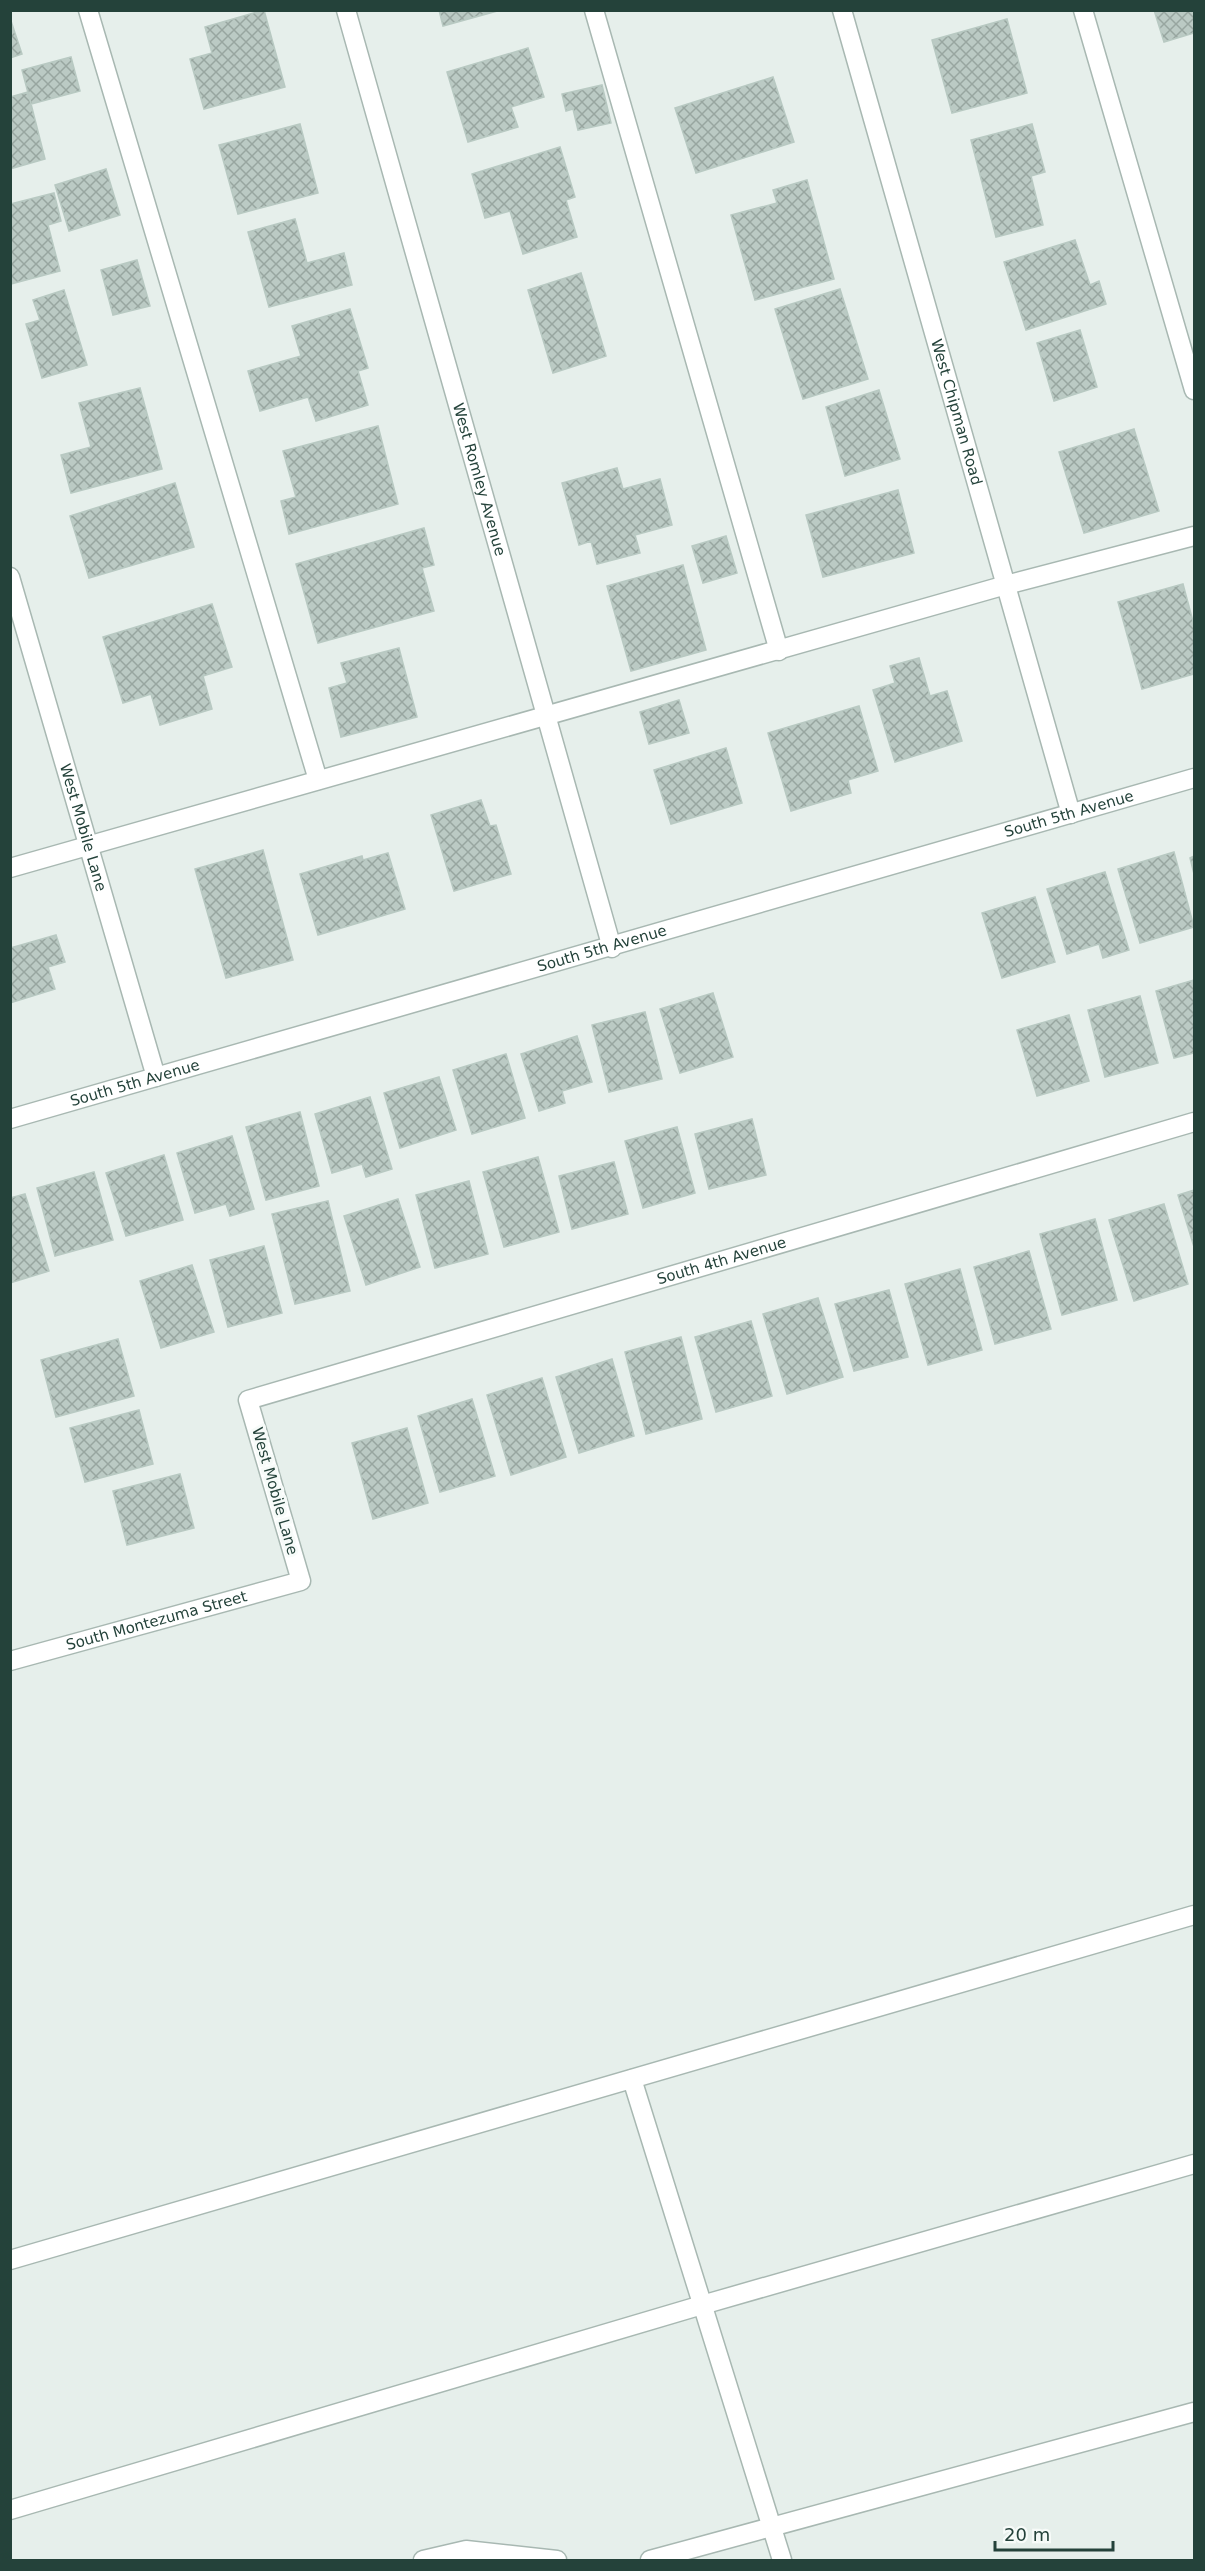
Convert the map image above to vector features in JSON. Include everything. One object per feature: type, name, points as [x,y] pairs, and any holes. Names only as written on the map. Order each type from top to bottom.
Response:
[{"type":"street","points":[[88,10],[318,780]]},
{"type":"street","name":"West Romley Avenue","points":[[346,10],[612,948]]},
{"type":"street","points":[[594,10],[779,651]]},
{"type":"street","name":"West Chipman Road","points":[[842,10],[1071,814]]},
{"type":"street","points":[[1083,10],[1194,390]]},
{"type":"street","points":[[10,868],[1006,585],[1194,536]]},
{"type":"street","name":"West Mobile Lane","points":[[10,577],[156,1077]]},
{"type":"street","name":"South 5th Avenue","points":[[10,1119],[612,948],[1194,778]]},
{"type":"street","name":"South 4th Avenue","points":[[248,1400],[1194,1122]]},
{"type":"street","name":"West Mobile Lane","points":[[248,1400],[302,1581]]},
{"type":"street","name":"South Montezuma Street","points":[[10,1661],[302,1581]]},
{"type":"street","points":[[10,2260],[1194,1914]]},
{"type":"street","points":[[632,2079],[782,2560]]},
{"type":"street","points":[[10,2510],[1194,2164]]},
{"type":"street","points":[[650,2560],[1194,2412]]},
{"type":"street","points":[[423,2560],[466,2550],[557,2560]]},
{"type":"building","points":[[264,10],[285,87],[204,109],[190,59],[212,53],[205,27]]},
{"type":"building","points":[[439,10],[496,10],[497,11],[443,26]]},
{"type":"building","points":[[1154,10],[1194,10],[1194,33],[1164,42]]},
{"type":"building","points":[[10,18],[22,54],[10,58]]},
{"type":"building","points":[[1007,19],[1027,93],[952,113],[932,40]]},
{"type":"building","points":[[528,48],[544,97],[511,107],[518,127],[468,142],[447,72]]},
{"type":"building","points":[[71,57],[80,91],[31,104],[22,70]]},
{"type":"building","points":[[773,77],[794,142],[696,173],[675,108]]},
{"type":"building","points":[[602,85],[611,123],[578,130],[573,109],[566,111],[562,94]]},
{"type":"building","points":[[28,92],[45,159],[10,169],[10,97]]},
{"type":"building","points":[[300,124],[318,193],[238,214],[219,145]]},
{"type":"building","points":[[1032,124],[1045,172],[1031,176],[1043,225],[996,237],[971,140]]},
{"type":"building","points":[[560,147],[575,197],[566,200],[577,237],[523,254],[510,211],[485,218],[472,174]]},
{"type":"building","points":[[106,169],[120,215],[69,231],[55,185]]},
{"type":"building","points":[[807,180],[834,279],[755,300],[731,215],[777,203],[773,190]]},
{"type":"building","points":[[54,193],[61,221],[48,225],[60,271],[11,284],[10,204]]},
{"type":"building","points":[[295,219],[307,263],[344,253],[352,285],[269,307],[248,232]]},
{"type":"building","points":[[1075,240],[1090,285],[1099,281],[1106,304],[1026,330],[1004,262]]},
{"type":"building","points":[[137,260],[150,306],[113,315],[101,270]]},
{"type":"building","points":[[581,273],[606,356],[553,373],[528,290]]},
{"type":"building","points":[[840,289],[868,379],[803,399],[775,309]]},
{"type":"building","points":[[64,290],[87,365],[42,378],[26,324],[40,320],[33,300]]},
{"type":"building","points":[[350,309],[368,368],[358,371],[368,405],[316,421],[308,397],[260,411],[248,371],[301,356],[292,326]]},
{"type":"building","points":[[1080,330],[1097,387],[1054,401],[1037,343]]},
{"type":"building","points":[[140,388],[162,469],[71,493],[61,455],[91,447],[79,403]]},
{"type":"building","points":[[879,390],[900,459],[845,476],[826,407]]},
{"type":"building","points":[[378,426],[398,504],[289,534],[281,501],[296,497],[283,451]]},
{"type":"building","points":[[1134,429],[1159,511],[1084,533],[1059,452]]},
{"type":"building","points":[[617,468],[623,489],[660,479],[672,525],[635,535],[640,553],[597,564],[591,541],[579,545],[562,483]]},
{"type":"building","points":[[175,483],[194,547],[89,578],[70,516]]},
{"type":"building","points":[[898,490],[914,553],[823,577],[806,515]]},
{"type":"building","points":[[424,528],[434,565],[422,568],[434,611],[318,643],[296,564]]},
{"type":"building","points":[[726,536],[737,573],[703,583],[692,546]]},
{"type":"building","points":[[683,565],[706,650],[631,671],[607,586]]},
{"type":"building","points":[[1183,584],[1194,625],[1194,674],[1142,689],[1118,602]]},
{"type":"building","points":[[212,604],[232,667],[203,676],[212,709],[160,725],[151,694],[123,703],[103,637]]},
{"type":"building","points":[[399,648],[417,717],[341,737],[329,688],[347,683],[341,663]]},
{"type":"building","points":[[919,658],[930,696],[947,691],[962,741],[895,762],[873,690],[895,683],[890,666]]},
{"type":"building","points":[[679,700],[689,733],[649,744],[640,712]]},
{"type":"building","points":[[859,706],[878,771],[848,780],[851,793],[791,811],[768,733]]},
{"type":"building","points":[[726,748],[742,803],[671,824],[654,770]]},
{"type":"building","points":[[481,800],[490,826],[496,825],[511,874],[454,891],[431,815]]},
{"type":"building","points":[[263,850],[293,960],[226,978],[195,869]]},
{"type":"building","points":[[1174,852],[1194,927],[1140,943],[1118,869]]},
{"type":"building","points":[[388,853],[405,909],[318,935],[300,874],[362,856],[363,860]]},
{"type":"building","points":[[1194,856],[1194,874],[1190,858]]},
{"type":"building","points":[[1105,872],[1129,950],[1103,958],[1099,944],[1067,954],[1047,889]]},
{"type":"building","points":[[1035,897],[1055,962],[1002,978],[982,913]]},
{"type":"building","points":[[56,935],[65,962],[48,967],[55,989],[10,1003],[10,948]]},
{"type":"building","points":[[1194,980],[1194,1053],[1174,1058],[1156,991]]},
{"type":"building","points":[[713,993],[733,1057],[680,1073],[660,1009]]},
{"type":"building","points":[[1140,996],[1158,1063],[1105,1077],[1088,1010]]},
{"type":"building","points":[[645,1012],[662,1079],[609,1092],[592,1025]]},
{"type":"building","points":[[1069,1015],[1089,1081],[1037,1096],[1017,1030]]},
{"type":"building","points":[[577,1036],[592,1082],[562,1091],[565,1103],[539,1111],[521,1054]]},
{"type":"building","points":[[506,1054],[525,1118],[472,1134],[453,1070]]},
{"type":"building","points":[[439,1077],[456,1130],[400,1148],[384,1093]]},
{"type":"building","points":[[370,1097],[392,1169],[366,1177],[362,1164],[332,1173],[315,1114]]},
{"type":"building","points":[[300,1112],[319,1186],[266,1200],[246,1127]]},
{"type":"building","points":[[752,1119],[766,1175],[709,1189],[695,1134]]},
{"type":"building","points":[[677,1127],[695,1193],[643,1208],[625,1141]]},
{"type":"building","points":[[232,1136],[254,1209],[230,1216],[226,1204],[195,1213],[177,1153]]},
{"type":"building","points":[[164,1155],[183,1220],[126,1236],[106,1173]]},
{"type":"building","points":[[538,1157],[559,1232],[504,1247],[483,1172]]},
{"type":"building","points":[[614,1162],[628,1214],[572,1229],[559,1176]]},
{"type":"building","points":[[94,1172],[113,1240],[55,1256],[37,1188]]},
{"type":"building","points":[[469,1181],[488,1254],[435,1268],[416,1195]]},
{"type":"building","points":[[1194,1190],[1194,1247],[1178,1195]]},
{"type":"building","points":[[25,1194],[49,1271],[10,1283],[10,1198]]},
{"type":"building","points":[[398,1199],[420,1267],[366,1285],[344,1216]]},
{"type":"building","points":[[328,1201],[350,1291],[295,1304],[272,1214]]},
{"type":"building","points":[[1164,1204],[1188,1284],[1134,1301],[1109,1220]]},
{"type":"building","points":[[1095,1219],[1117,1300],[1062,1315],[1040,1234]]},
{"type":"building","points":[[264,1246],[282,1313],[228,1327],[210,1260]]},
{"type":"building","points":[[1029,1251],[1051,1329],[995,1344],[974,1267]]},
{"type":"building","points":[[192,1265],[214,1332],[161,1348],[140,1281]]},
{"type":"building","points":[[960,1269],[982,1350],[928,1365],[905,1284]]},
{"type":"building","points":[[889,1290],[908,1357],[854,1371],[835,1304]]},
{"type":"building","points":[[818,1298],[843,1377],[787,1394],[763,1314]]},
{"type":"building","points":[[751,1321],[772,1396],[716,1412],[695,1337]]},
{"type":"building","points":[[681,1337],[702,1419],[646,1434],[625,1352]]},
{"type":"building","points":[[118,1339],[134,1396],[56,1417],[41,1360]]},
{"type":"building","points":[[612,1359],[634,1436],[579,1453],[556,1377]]},
{"type":"building","points":[[542,1378],[566,1457],[511,1475],[487,1395]]},
{"type":"building","points":[[472,1399],[495,1476],[440,1492],[418,1416]]},
{"type":"building","points":[[139,1410],[153,1464],[85,1482],[70,1428]]},
{"type":"building","points":[[407,1428],[428,1503],[373,1519],[352,1443]]},
{"type":"building","points":[[180,1474],[194,1528],[127,1545],[113,1491]]}]
